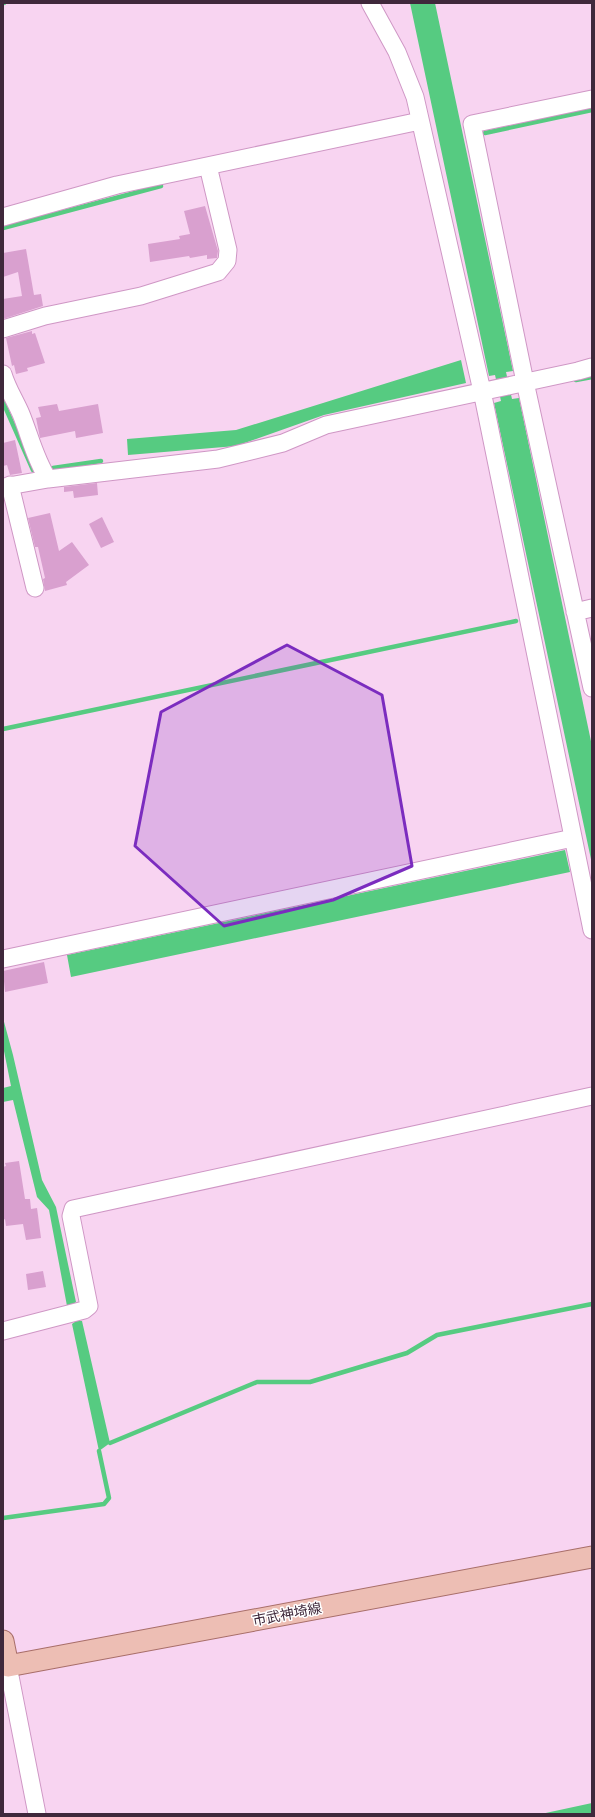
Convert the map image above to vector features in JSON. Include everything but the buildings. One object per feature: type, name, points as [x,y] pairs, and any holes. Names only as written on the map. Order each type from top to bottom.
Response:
[{"type":"main road","name":"市武神埼線","points":[[5,1667],[592,1557]]},
{"type":"main road","points":[[3,1641],[5,1667]]},
{"type":"street","points":[[370,3],[397,52],[415,97],[420,121],[575,612],[592,688]]},
{"type":"street","points":[[592,99],[472,124],[503,386],[573,838],[592,930]]},
{"type":"street","points":[[3,217],[117,185],[420,121]]},
{"type":"street","points":[[3,329],[45,316],[140,296],[218,272],[227,261],[228,250],[208,166]]},
{"type":"street","points":[[36,588],[6,486],[48,479],[218,459],[284,443],[326,425],[592,367]]},
{"type":"street","points":[[3,374],[6,385],[20,412],[40,466],[48,479]]},
{"type":"street","points":[[575,612],[592,608]]},
{"type":"street","points":[[3,959],[573,838]]},
{"type":"street","points":[[3,1331],[84,1310],[89,1306],[71,1216],[73,1209],[592,1096]]},
{"type":"street","points":[[5,1667],[37,1814]]},
{"type":"highlighted area","points":[[287,645],[382,695],[412,866],[333,900],[224,926],[135,846],[161,712]]},
{"type":"shaded area","points":[[410,3],[435,3],[513,371],[506,372],[512,399],[519,398],[592,746],[592,864],[494,403],[501,401],[495,375],[489,376]]},
{"type":"shaded area","points":[[461,360],[466,383],[324,415],[236,446],[128,455],[127,439],[236,430]]},
{"type":"shaded area","points":[[565,850],[570,872],[71,977],[67,955]]},
{"type":"shaded area","points":[[3,1018],[42,1180],[56,1207],[76,1302],[73,1305],[67,1306],[49,1210],[37,1197],[13,1100],[3,1102],[3,1088],[11,1086],[3,1046]]},
{"type":"shaded area","points":[[76,1321],[82,1321],[110,1443],[99,1451],[72,1324]]},
{"type":"shaded area","points":[[592,1803],[592,1814],[541,1814]]},
{"type":"waterway","points":[[485,133],[592,110]]},
{"type":"waterway","points":[[3,228],[161,186]]},
{"type":"waterway","points":[[576,380],[592,377]]},
{"type":"waterway","points":[[3,402],[33,470]]},
{"type":"waterway","points":[[53,468],[101,461]]},
{"type":"waterway","points":[[3,729],[516,621]]},
{"type":"waterway","points":[[110,1443],[257,1382],[310,1382],[407,1353],[437,1335],[592,1304]]},
{"type":"waterway","points":[[3,1518],[104,1504],[109,1498],[99,1451]]}]
